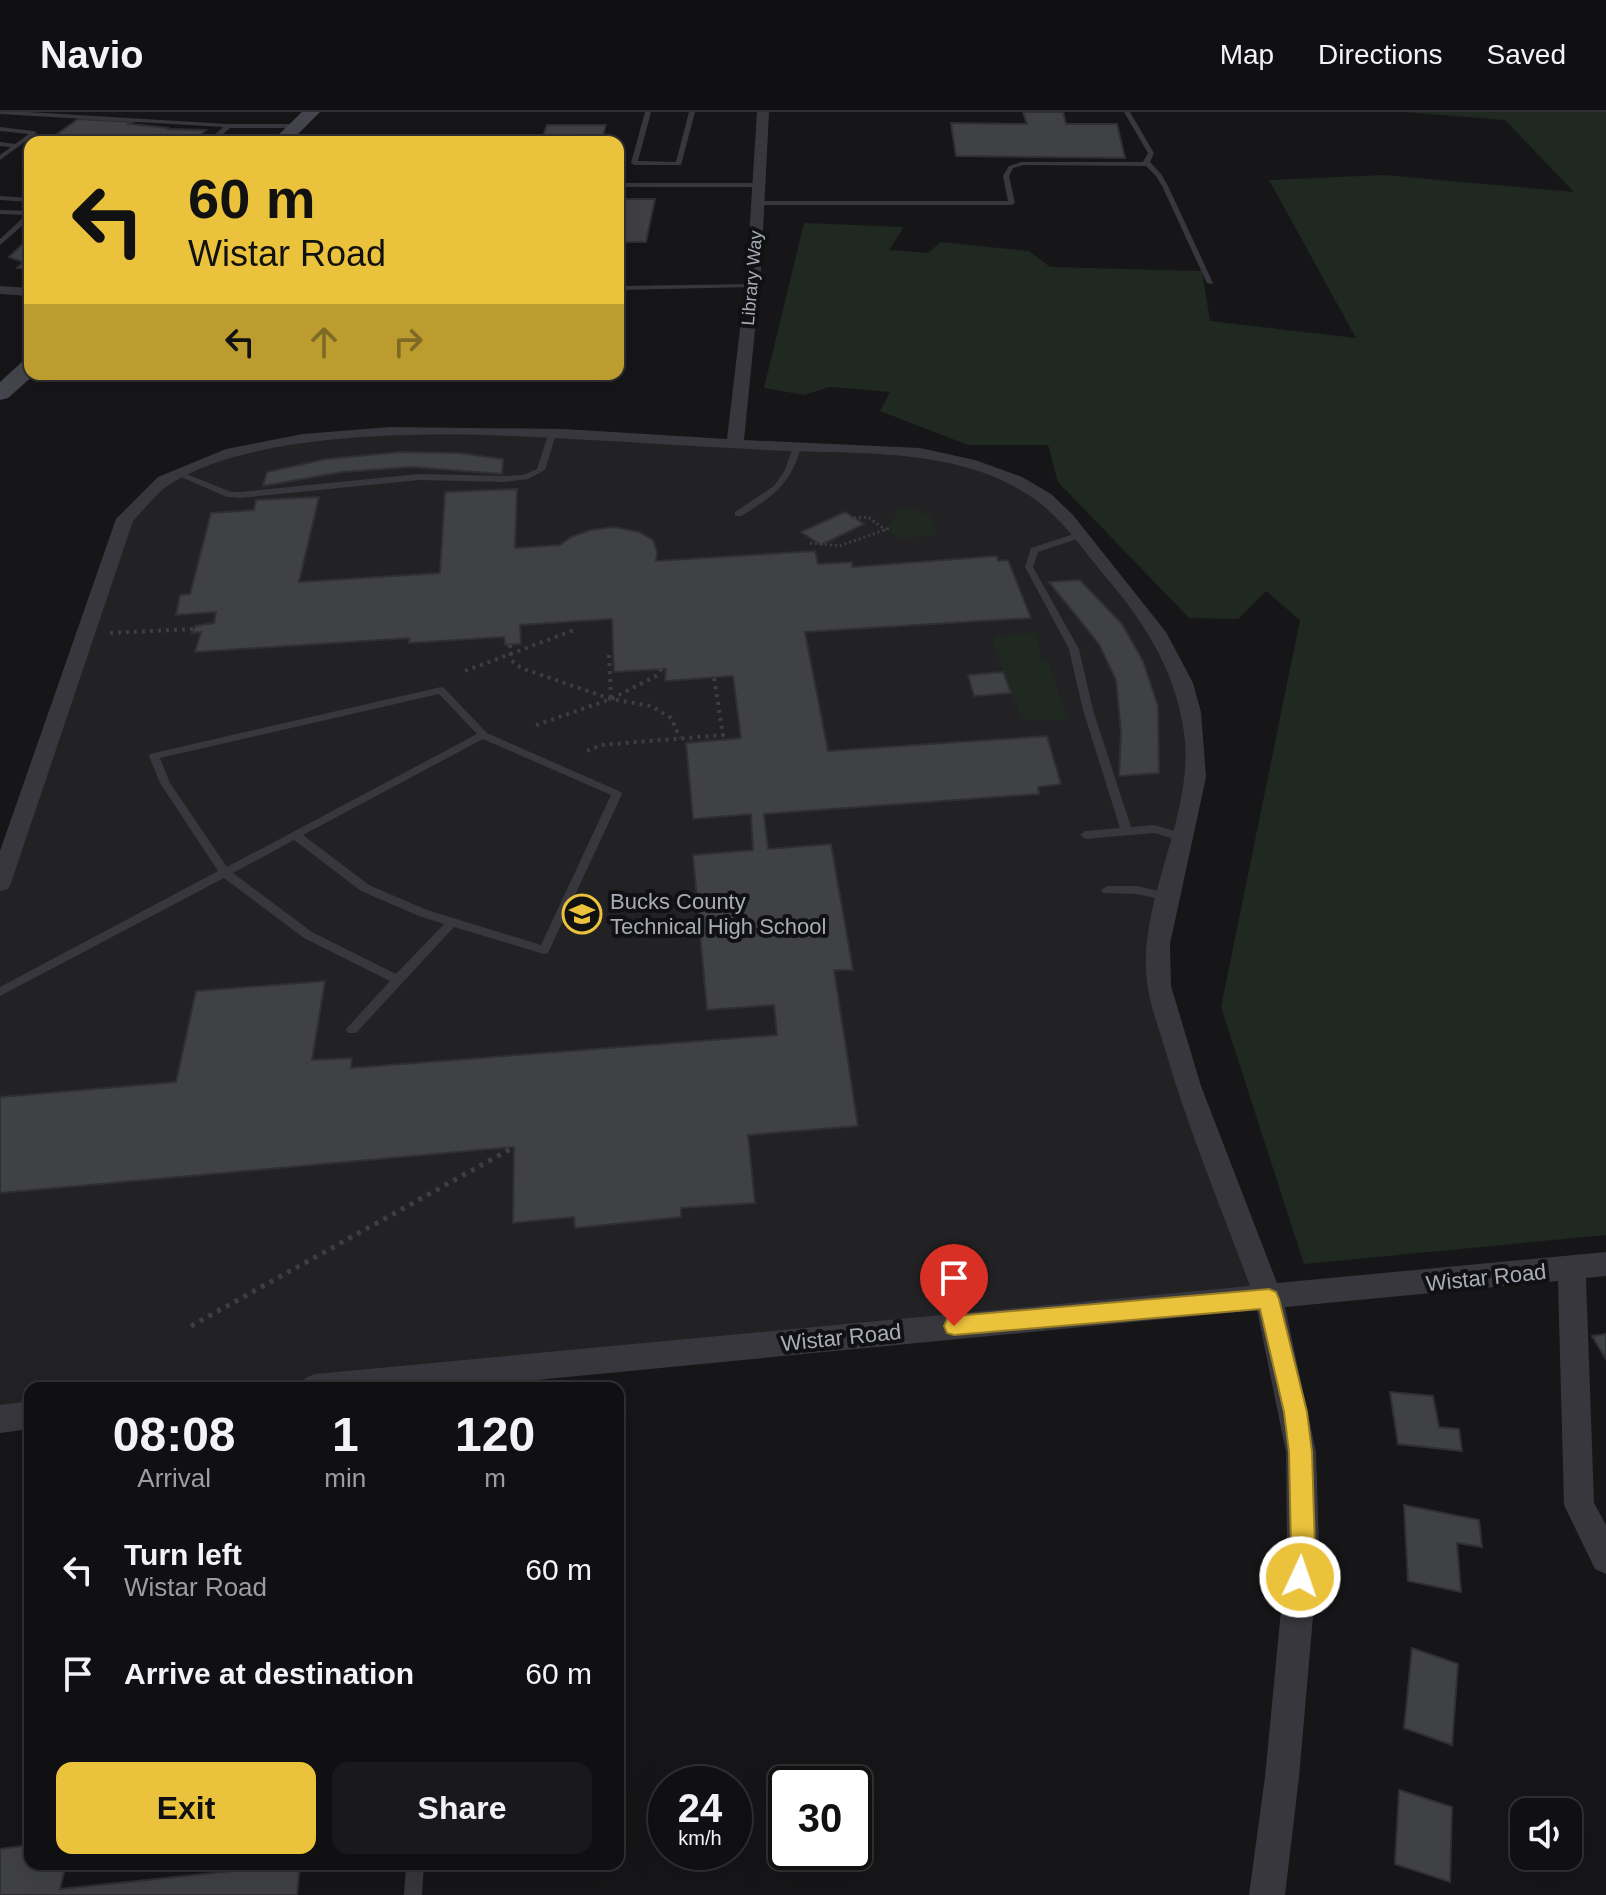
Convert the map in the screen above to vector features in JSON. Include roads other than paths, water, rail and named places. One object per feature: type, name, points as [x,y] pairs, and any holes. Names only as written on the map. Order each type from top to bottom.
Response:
[{"type":"main road","points":[[286,136],[312,112]]},
{"type":"main road","points":[[0,393],[24,372]]},
{"type":"street","name":"Library Way","points":[[735,444],[753,285],[763,112]]},
{"type":"street","points":[[0,290],[24,292]]},
{"type":"street","points":[[0,304],[24,305]]},
{"type":"street","points":[[0,883],[125,519],[145,493],[198,462],[246,449],[375,432],[469,430],[920,453],[993,470],[1045,499],[1080,535],[1155,625],[1184,679],[1197,751],[1196,777],[1158,944],[1159,986],[1188,1086],[1269,1299],[1301,1452],[1303,1548],[1282,1777],[1267,1895]]},
{"type":"street","name":"Wistar Road","points":[[448,1382],[1606,1264]]},
{"type":"street","points":[[1572,1268],[1579,1505],[1606,1558]]},
{"type":"street","points":[[0,1419],[24,1416]]},
{"type":"lane","points":[[0,112],[228,126],[297,126]]},
{"type":"lane","points":[[634,163],[648,112]]},
{"type":"lane","points":[[674,185],[692,112]]},
{"type":"lane","points":[[1127,112],[1151,153],[1146,162]]},
{"type":"lane","points":[[217,136],[228,126]]},
{"type":"lane","points":[[0,129],[34,133],[30,136]]},
{"type":"lane","points":[[0,158],[24,140]]},
{"type":"lane","points":[[0,144],[16,146]]},
{"type":"lane","points":[[758,203],[1012,203],[1006,176],[1011,167],[1023,163],[1146,162],[1165,186],[1210,283]]},
{"type":"lane","points":[[624,164],[679,164]]},
{"type":"lane","points":[[624,185],[759,185]]},
{"type":"lane","points":[[0,198],[24,200]]},
{"type":"lane","points":[[0,212],[24,214]]},
{"type":"lane","points":[[0,243],[24,220]]},
{"type":"lane","points":[[624,288],[753,285]]},
{"type":"lane","points":[[176,473],[230,495],[419,477],[509,479],[525,477],[541,470],[552,434]]},
{"type":"lane","points":[[738,514],[778,491],[790,472],[797,447]]},
{"type":"lane","points":[[1080,535],[1034,550],[1029,567],[1074,649],[1088,710],[1126,830]]},
{"type":"lane","points":[[295,835],[324,860],[365,888],[452,922],[544,950],[617,794],[483,735],[441,690],[154,756],[165,783],[225,873],[308,935],[398,980]]},
{"type":"lane","points":[[0,992],[483,735]]},
{"type":"lane","points":[[1085,835],[1154,829],[1182,837]]},
{"type":"lane","points":[[1107,890],[1137,890],[1168,897]]},
{"type":"lane","points":[[352,1030],[452,922]]},
{"type":"lane","points":[[413,1895],[415,1870]]},
{"type":"place","name":"Bucks County Technical High School","points":[[582,914]]}]
